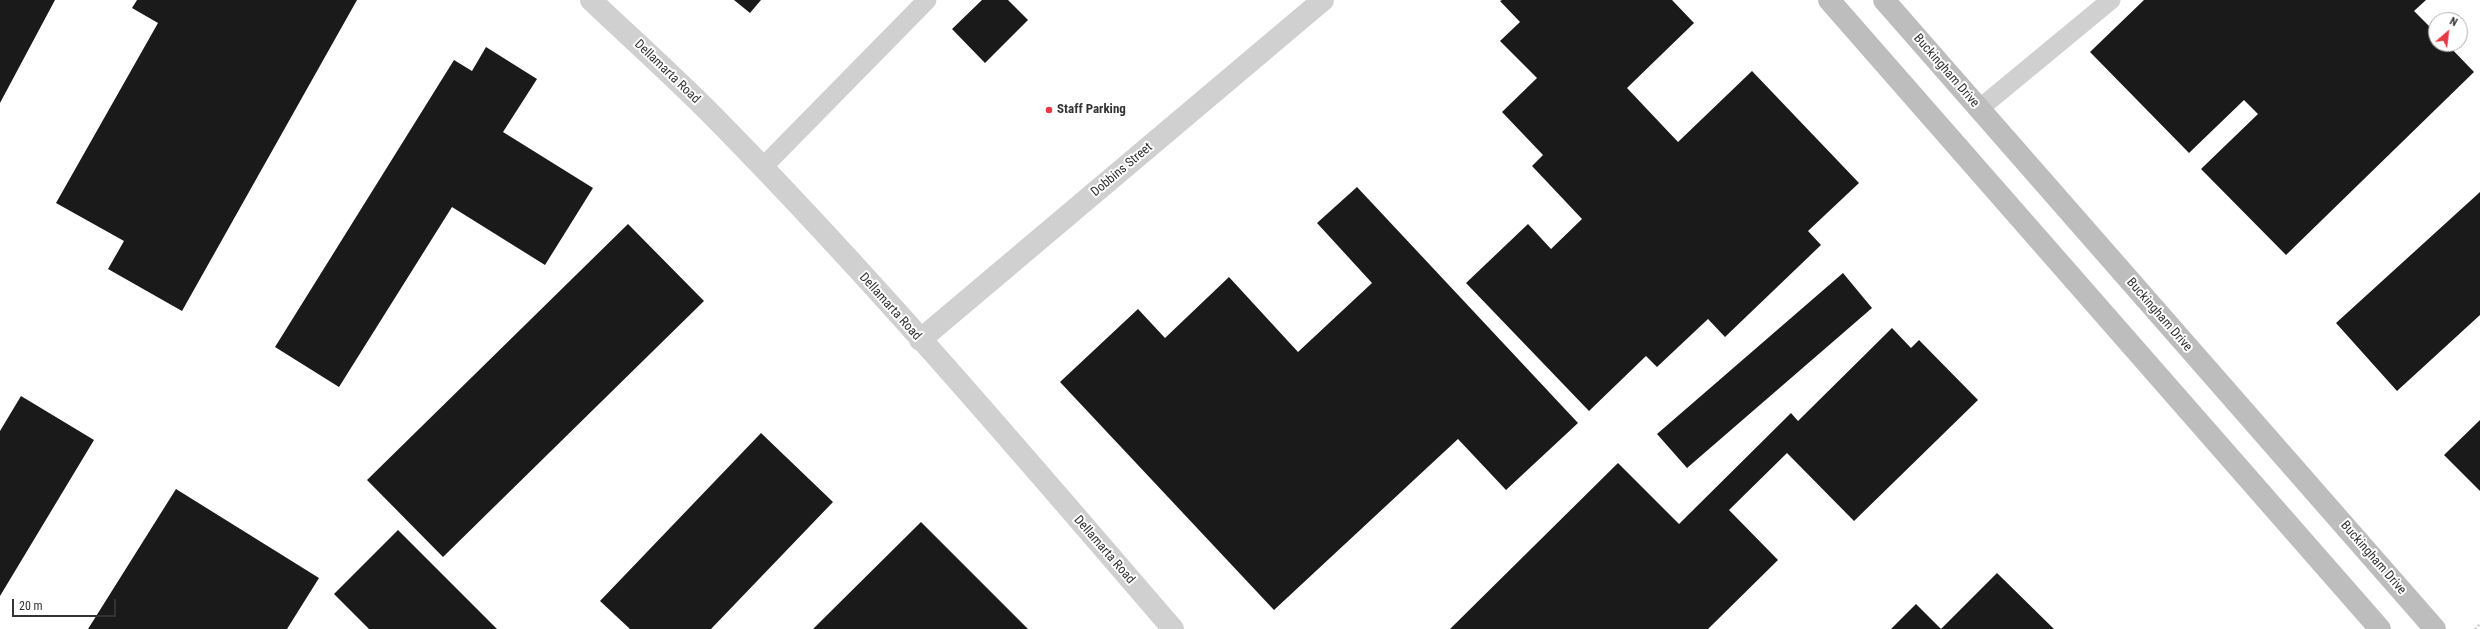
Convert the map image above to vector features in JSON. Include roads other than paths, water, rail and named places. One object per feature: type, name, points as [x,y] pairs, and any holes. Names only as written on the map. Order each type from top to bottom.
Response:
[{"type":"street","name":"Dellamarta Road","points":[[591,0],[717,120],[762,167],[920,340],[1173,629]]},
{"type":"street","name":"Dobbins Street","points":[[920,340],[1323,0]]},
{"type":"street","points":[[1829,0],[2380,629]]},
{"type":"street","name":"Buckingham Drive","points":[[1884,0],[2435,628]]},
{"type":"lane","points":[[762,167],[927,0]]},
{"type":"lane","points":[[1980,109],[2111,0]]},
{"type":"place","name":"Staff Parking","points":[[1049,110]]}]
